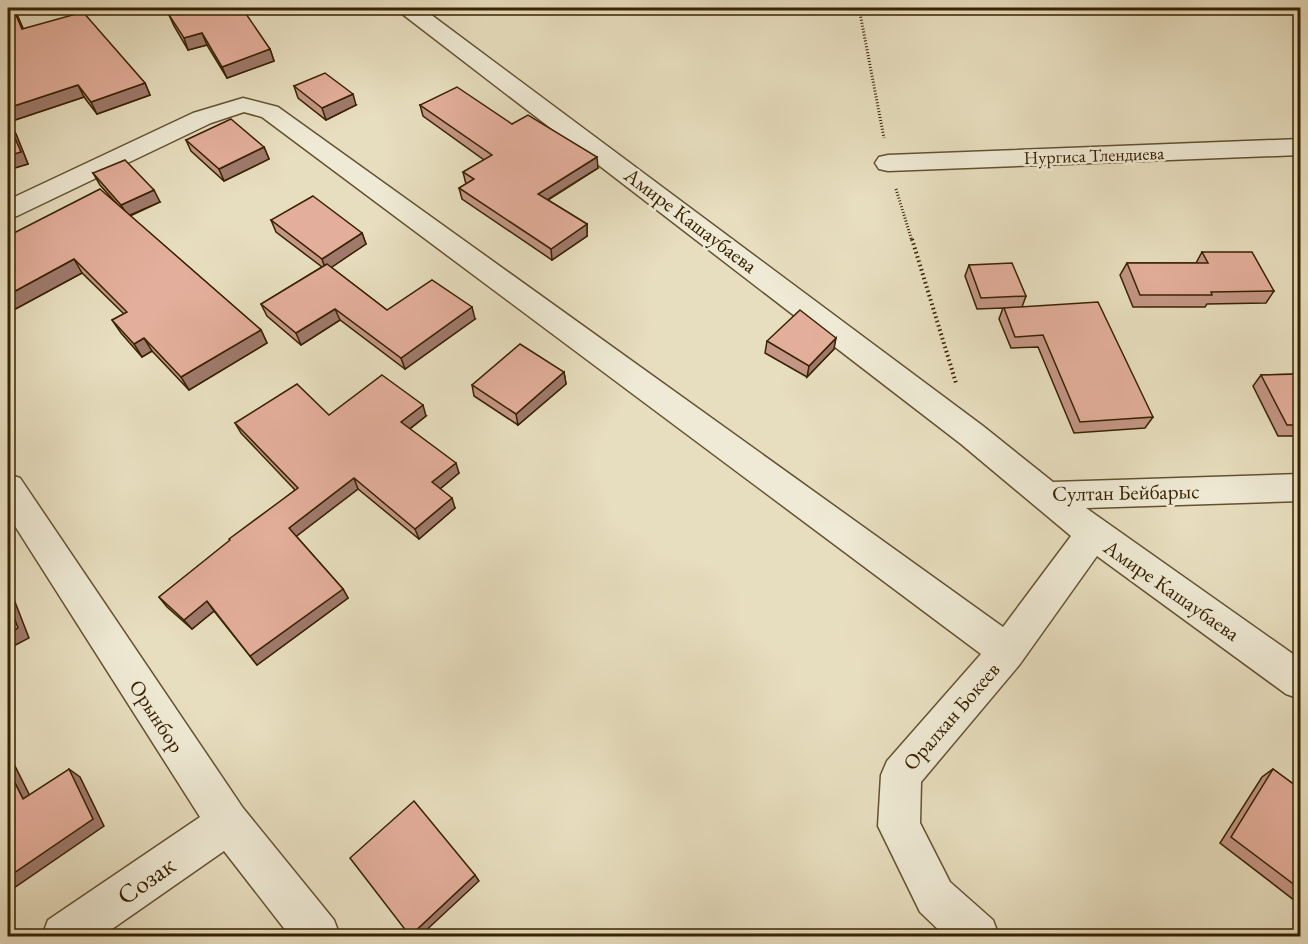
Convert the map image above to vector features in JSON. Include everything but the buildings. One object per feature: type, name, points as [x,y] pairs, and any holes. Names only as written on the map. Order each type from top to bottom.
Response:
[{"type":"street","name":"Амире Кашаубаева","points":[[409,8],[972,435]]},
{"type":"street","points":[[8,210],[202,118],[243,105],[270,112],[1007,652]]},
{"type":"street","name":"Нургиса Тлендиева","points":[[888,163],[1300,147]]},
{"type":"street","name":"Султан Бейбарыс","points":[[972,435],[1046,496],[1300,487]]},
{"type":"street","name":"Орынбор","points":[[8,488],[228,823],[318,936]]},
{"type":"street","name":"Амире Кашаубаева","points":[[1046,496],[1093,534],[1300,681]]},
{"type":"street","name":"Оралхан Бокеев","points":[[977,936],[935,897],[899,826],[901,775],[1007,652],[1093,534]]},
{"type":"street","name":"Созак","points":[[64,936],[228,823]]},
{"type":"path","points":[[859,8],[888,163],[972,435]]}]
